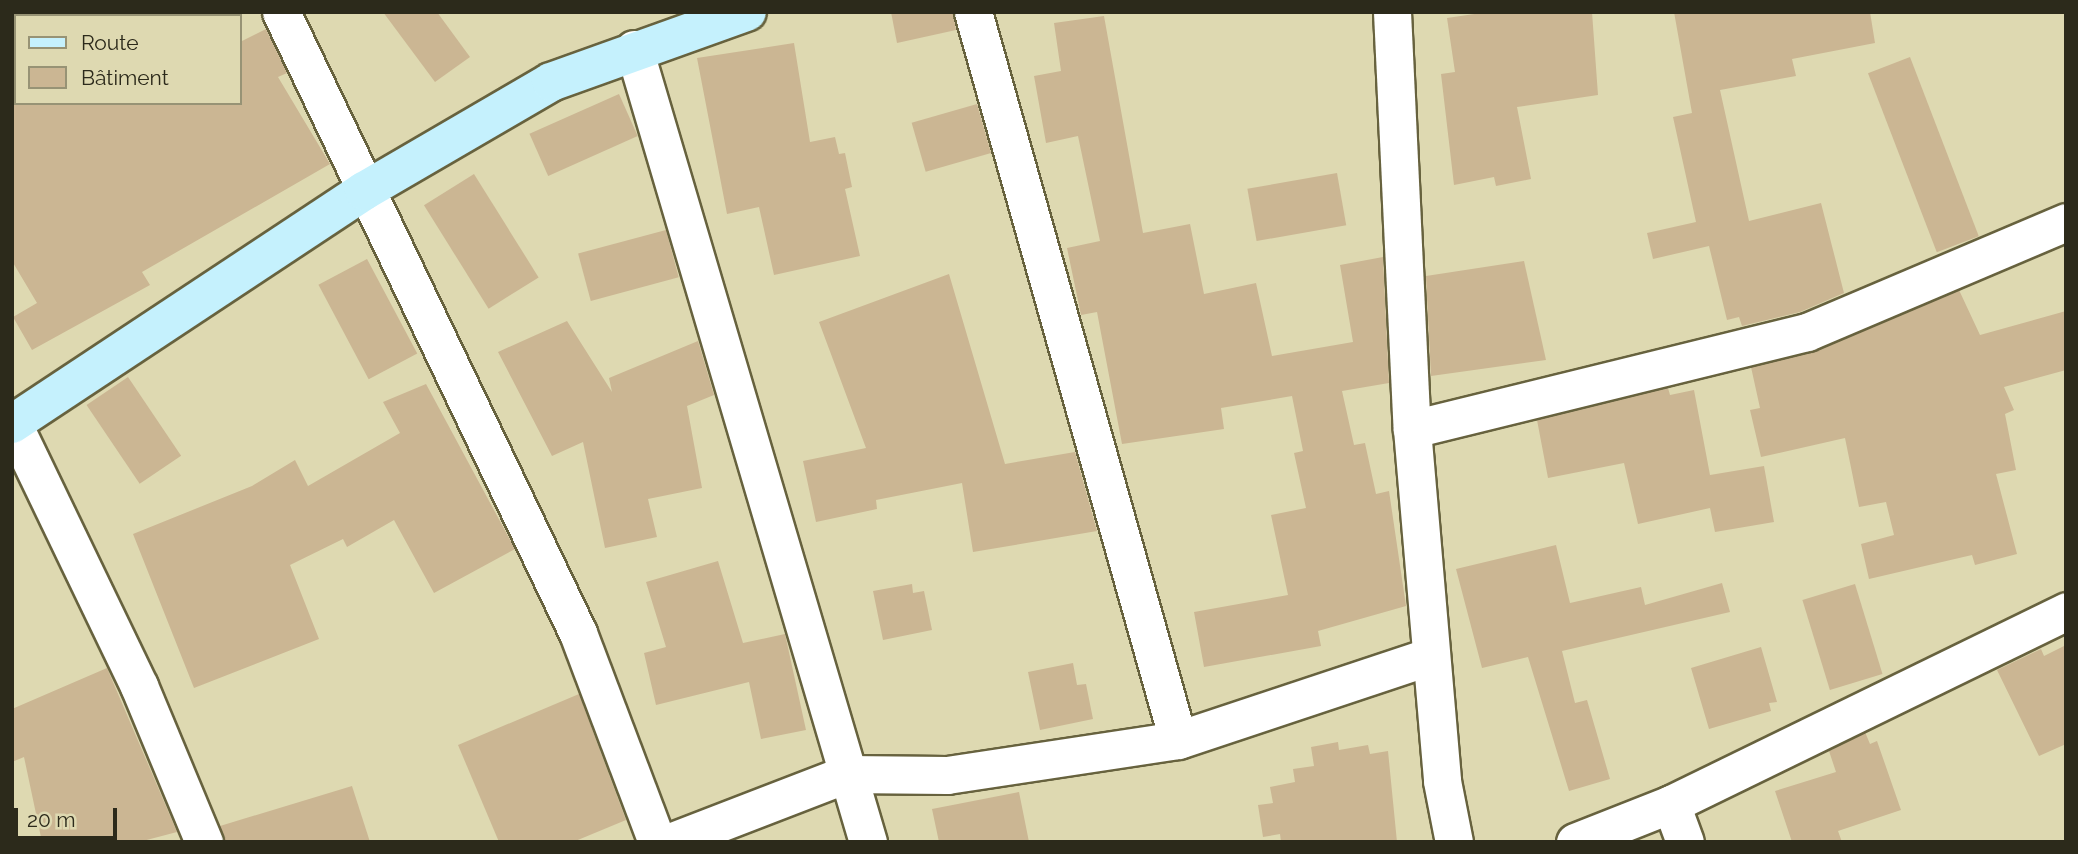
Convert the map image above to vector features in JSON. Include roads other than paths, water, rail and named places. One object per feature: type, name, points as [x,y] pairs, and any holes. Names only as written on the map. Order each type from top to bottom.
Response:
[{"type":"street","points":[[281,12],[364,191],[578,633],[657,842]]},
{"type":"street","points":[[204,842],[139,686],[13,423],[364,191],[551,82],[634,49],[747,12]]},
{"type":"street","points":[[973,12],[1178,740]]},
{"type":"street","points":[[1392,12],[1412,429],[1430,656],[1454,842]]},
{"type":"street","points":[[634,49],[867,842]]},
{"type":"street","points":[[1412,429],[1807,332],[2066,222]]},
{"type":"street","points":[[1576,842],[1671,804],[2066,611]]},
{"type":"street","points":[[670,842],[846,774],[947,775],[1178,740],[1430,656]]},
{"type":"street","points":[[1671,804],[1685,842]]}]
